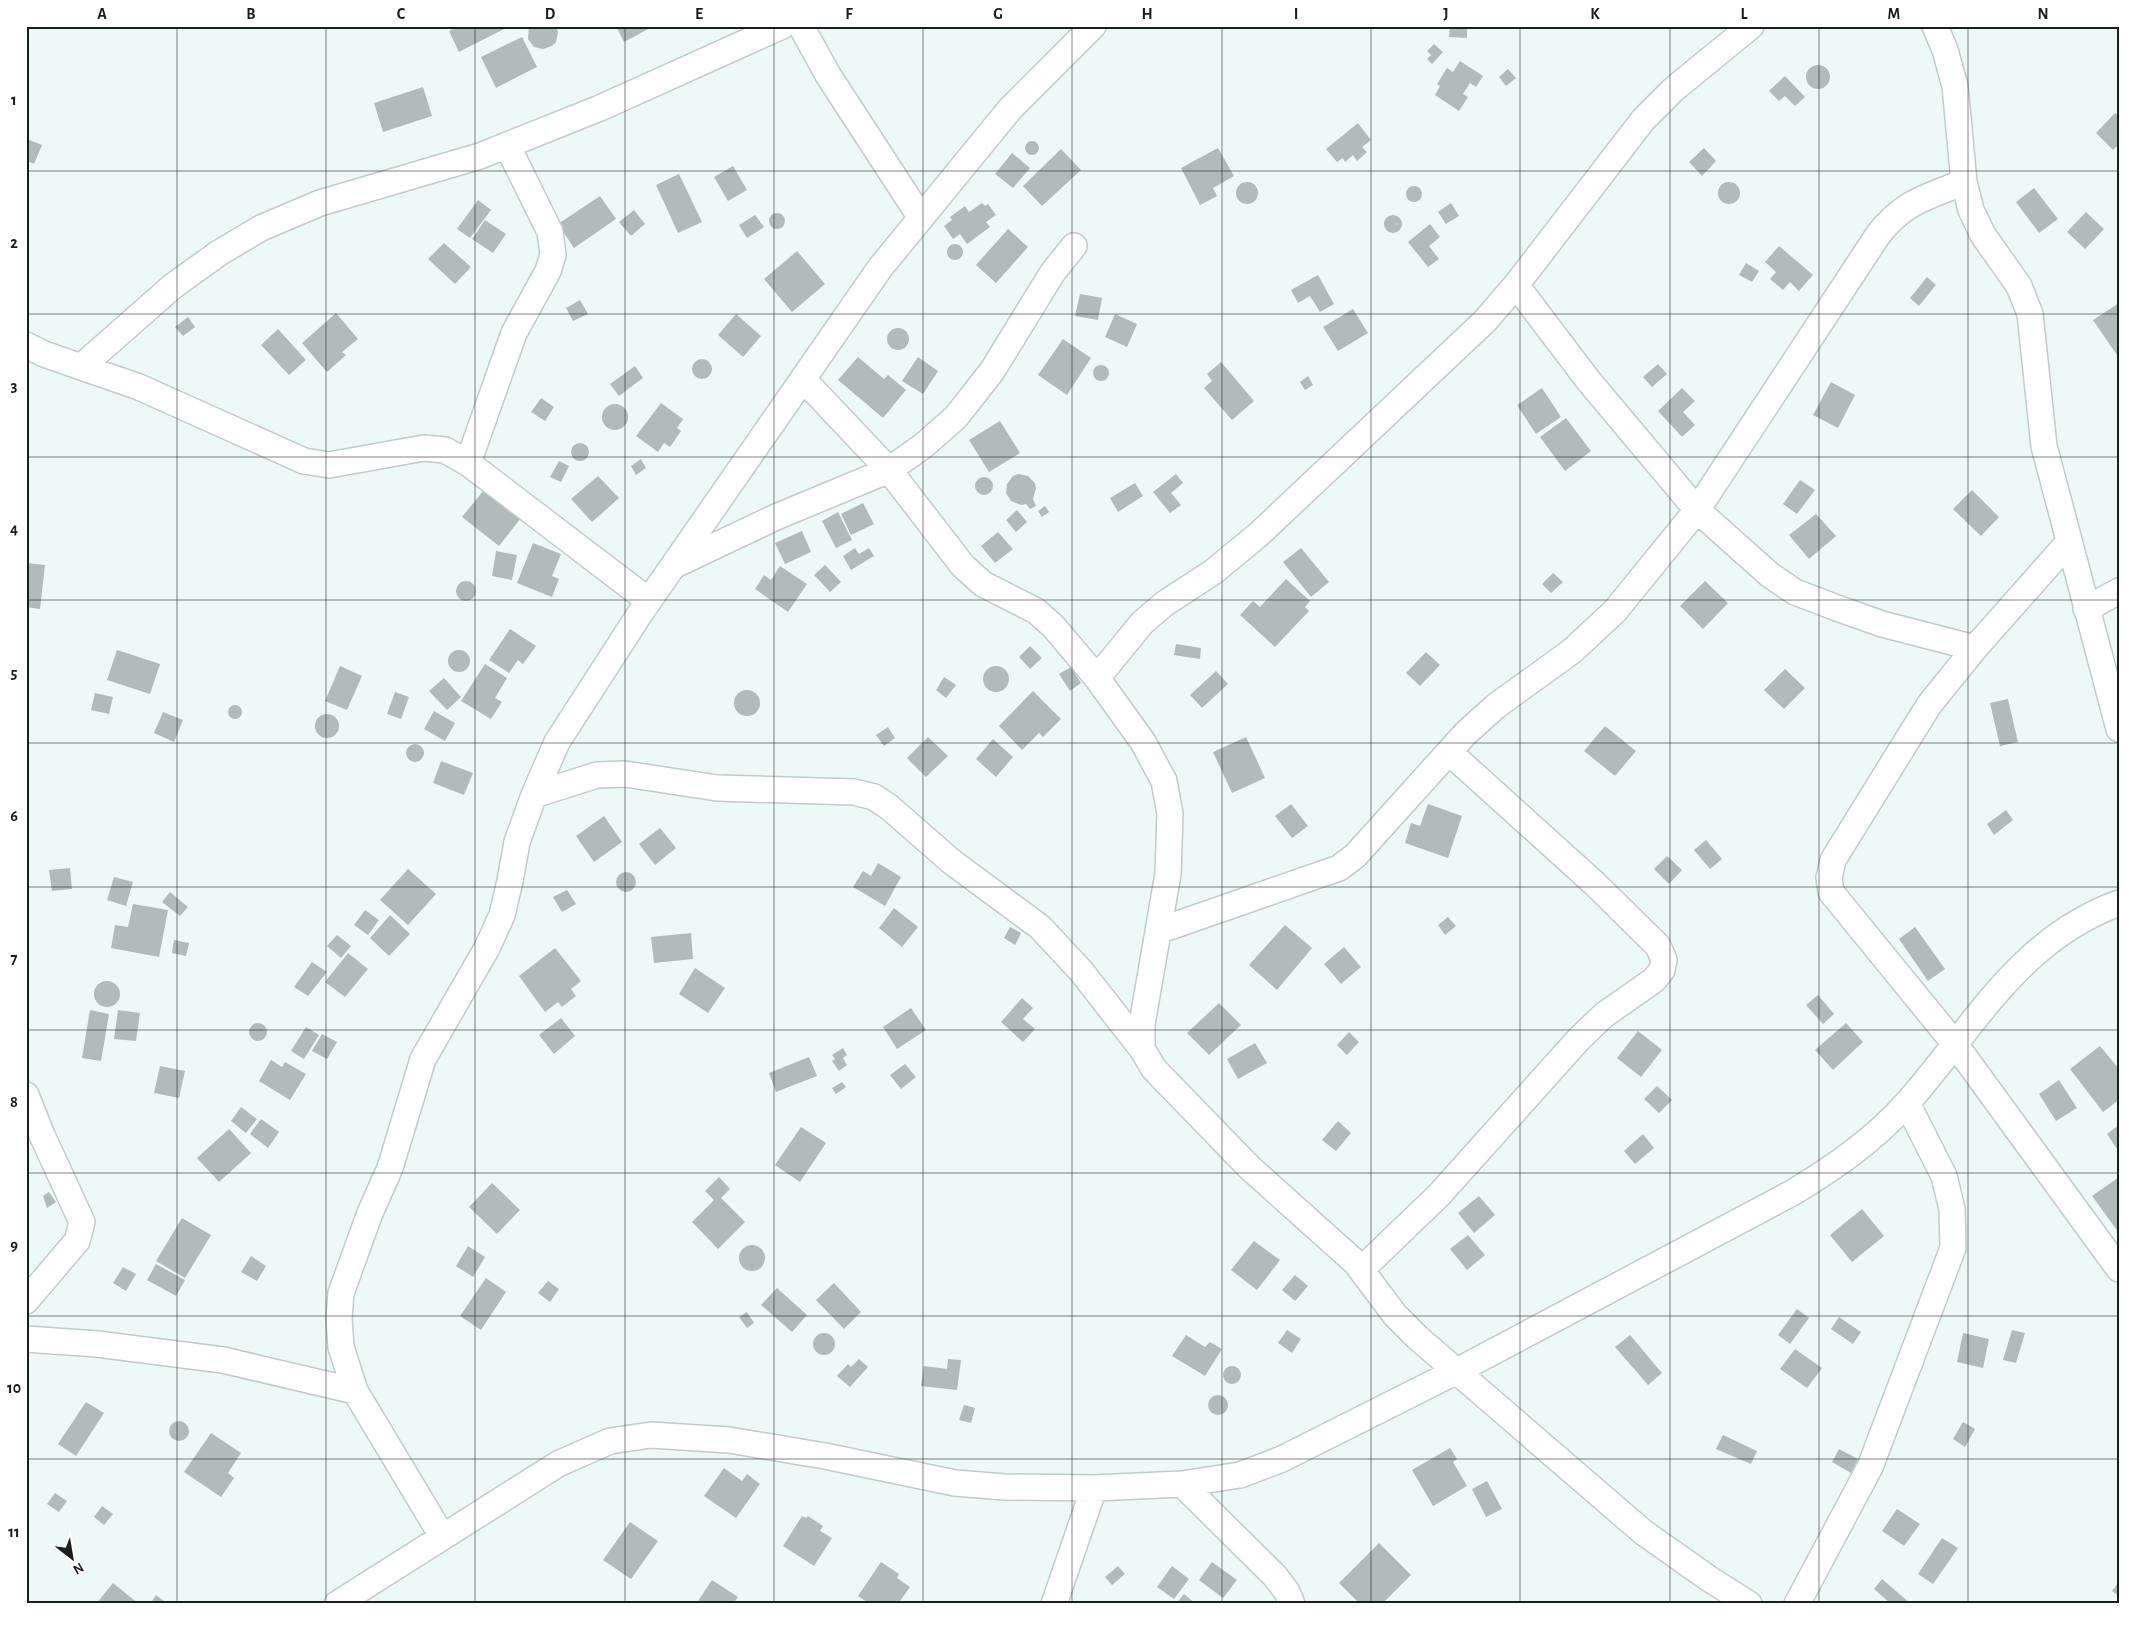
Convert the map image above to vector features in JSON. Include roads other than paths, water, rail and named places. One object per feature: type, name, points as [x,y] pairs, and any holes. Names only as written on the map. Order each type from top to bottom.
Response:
[{"type":"street","points":[[81,367],[173,286],[219,253],[261,228],[320,203],[480,156],[600,108],[782,26]]},
{"type":"street","points":[[801,26],[828,75],[921,218]]},
{"type":"street","points":[[442,1536],[354,1391],[341,1347],[339,1318],[341,1293],[370,1213],[390,1168],[423,1059],[487,948],[502,915],[517,842],[534,794],[557,742],[649,601],[880,268],[1010,109],[1094,26]]},
{"type":"street","points":[[1097,678],[1142,623],[1164,604],[1213,572],[1258,535],[1485,321],[1516,285],[1643,120],[1674,89],[1750,26]]},
{"type":"street","points":[[1935,26],[1945,50],[1955,86],[1964,182],[1971,210],[1983,235],[2019,286],[2030,314],[2044,446],[2068,543],[2119,729]]},
{"type":"street","points":[[468,462],[514,333],[548,271],[553,255],[550,232],[507,145]]},
{"type":"street","points":[[1158,931],[1339,868],[1355,856],[1448,752],[1496,706],[1572,651],[1615,611],[1697,510],[1891,218],[1910,205],[1964,182]]},
{"type":"street","points":[[673,567],[776,517],[889,470],[923,446],[956,417],[992,371],[1052,272],[1074,246]]},
{"type":"street","points":[[1516,285],[1588,380],[1697,510],[1770,574],[1795,592],[1882,624],[1975,648]]},
{"type":"street","points":[[26,345],[44,354],[139,387],[304,461],[328,465],[424,448],[445,450],[468,462],[649,601]]},
{"type":"street","points":[[803,379],[889,470],[963,566],[982,584],[1036,611],[1053,626],[1097,678],[1143,742],[1164,781],[1170,814],[1168,874],[1142,1024],[1142,1049]]},
{"type":"street","points":[[2068,543],[1975,648],[1929,705],[1834,860],[1829,878],[1831,892],[1955,1044],[2119,1269]]},
{"type":"street","points":[[2086,609],[2119,591]]},
{"type":"street","points":[[1362,1269],[1439,1195],[1578,1040],[1604,1015],[1654,980],[1662,970],[1664,960],[1658,946],[1594,883],[1448,752]]},
{"type":"street","points":[[534,794],[597,775],[625,774],[717,788],[854,792],[874,797],[889,807],[952,862],[1040,927],[1081,971],[1142,1049],[1154,1069],[1242,1160],[1362,1269],[1395,1315],[1643,1532],[1748,1604]]},
{"type":"street","points":[[337,1604],[558,1464],[610,1440],[651,1435],[748,1443],[825,1456],[955,1483],[1005,1487],[1094,1488],[1182,1484],[1240,1475],[1282,1459],[1457,1371],[1792,1193],[1832,1169],[1862,1147],[1907,1103],[2003,984],[2034,954],[2065,929],[2086,917],[2119,903]]},
{"type":"street","points":[[26,1095],[41,1133],[82,1222],[77,1241],[26,1301]]},
{"type":"street","points":[[1797,1604],[1870,1467],[1953,1248],[1952,1209],[1944,1176],[1907,1103]]},
{"type":"street","points":[[26,1339],[96,1344],[223,1360],[354,1391]]},
{"type":"street","points":[[1182,1484],[1275,1576],[1287,1592],[1292,1604]]},
{"type":"street","points":[[1054,1604],[1094,1488]]}]
